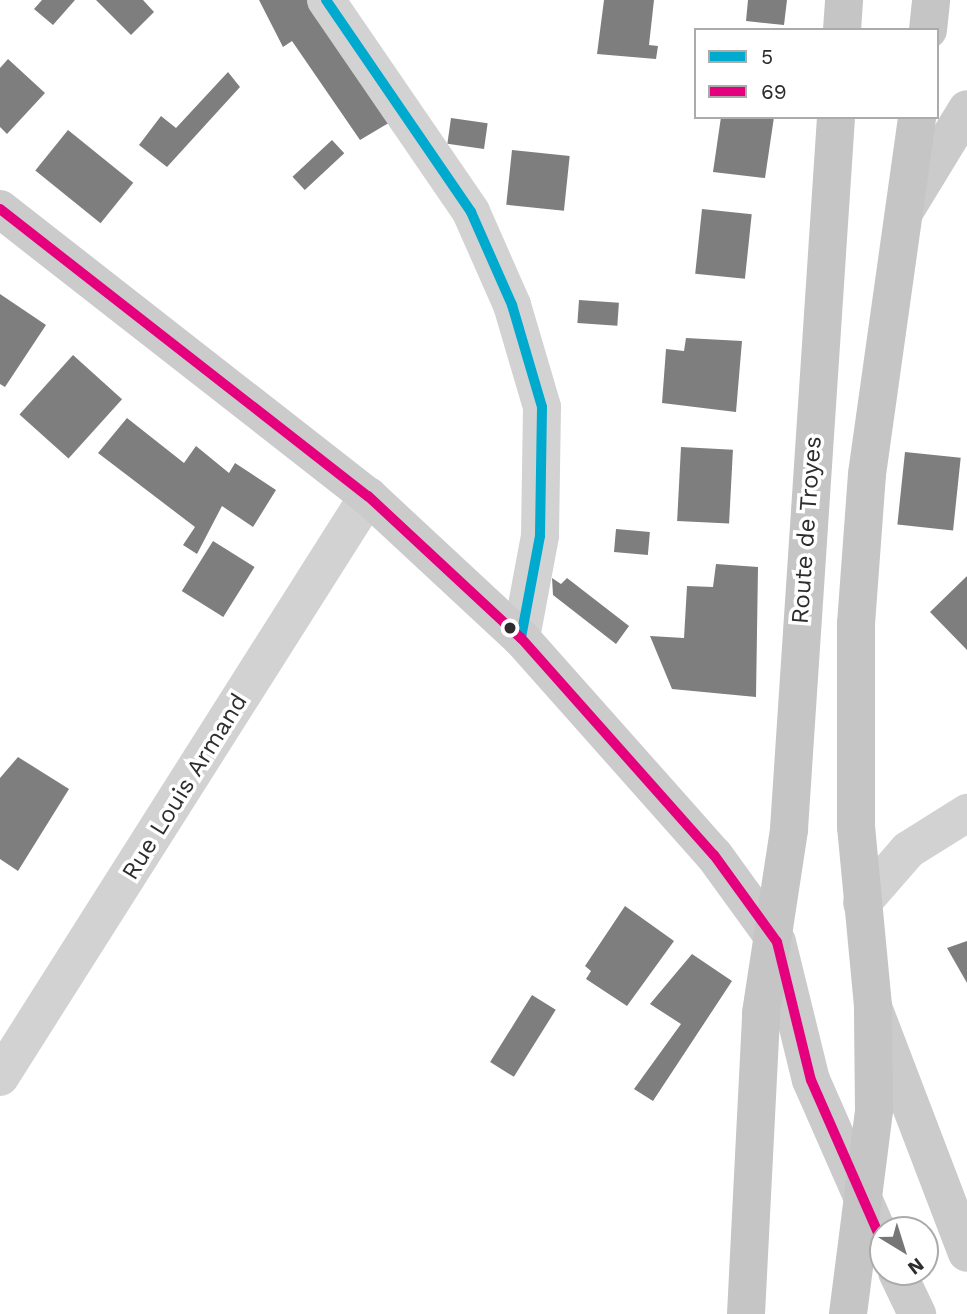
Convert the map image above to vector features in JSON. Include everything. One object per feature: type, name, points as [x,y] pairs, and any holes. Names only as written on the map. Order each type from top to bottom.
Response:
[{"type":"main road","points":[[842,28],[844,0]]},
{"type":"main road","points":[[928,28],[931,0]]},
{"type":"main road","points":[[906,209],[967,110]]},
{"type":"main road","name":"Route de Troyes","points":[[746,1314],[760,1026],[777,942],[836,119]]},
{"type":"main road","points":[[848,1314],[865,1207],[874,1110],[873,1006],[862,903],[856,624],[867,474],[917,119]]},
{"type":"main road","points":[[0,209],[368,496],[521,638],[729,874],[777,942],[811,1080],[869,1216]]},
{"type":"main road","points":[[873,1006],[939,1169],[967,1253]]},
{"type":"main road","points":[[904,1286],[917,1314]]},
{"type":"street","points":[[326,0],[471,212],[512,305],[542,407],[540,536],[521,638]]},
{"type":"street","name":"Rue Louis Armand","points":[[0,1077],[368,496]]},
{"type":"street","points":[[862,903],[908,850],[967,813]]},
{"type":"building","points":[[42,0],[75,0],[53,25],[34,9]]},
{"type":"building","points":[[96,0],[143,0],[154,12],[131,35]]},
{"type":"building","points":[[259,0],[309,0],[392,121],[360,140],[292,41],[283,47]]},
{"type":"building","points":[[604,0],[654,0],[649,45],[658,46],[656,59],[597,54]]},
{"type":"building","points":[[748,0],[787,0],[784,25],[746,21]]},
{"type":"building","points":[[8,59],[45,93],[7,134],[0,127],[0,68]]},
{"type":"building","points":[[228,72],[240,87],[167,167],[139,145],[161,116],[176,128]]},
{"type":"building","points":[[451,118],[488,123],[484,149],[447,144]]},
{"type":"building","points":[[721,119],[774,119],[765,178],[713,172]]},
{"type":"building","points":[[68,130],[133,183],[101,223],[35,170]]},
{"type":"building","points":[[332,140],[344,153],[305,190],[293,177]]},
{"type":"building","points":[[512,150],[570,156],[564,211],[506,205]]},
{"type":"building","points":[[702,209],[752,214],[745,279],[695,274]]},
{"type":"building","points":[[0,294],[46,325],[5,387],[0,384]]},
{"type":"building","points":[[579,300],[619,303],[617,326],[577,323]]},
{"type":"building","points":[[686,338],[742,341],[736,412],[662,403],[666,349],[684,351]]},
{"type":"building","points":[[73,355],[122,399],[69,459],[19,414]]},
{"type":"building","points":[[127,418],[184,463],[196,446],[229,473],[235,463],[276,490],[253,527],[222,506],[197,554],[183,545],[195,527],[98,453]]},
{"type":"building","points":[[681,447],[733,450],[729,524],[677,521]]},
{"type":"building","points":[[905,452],[961,458],[953,530],[897,525]]},
{"type":"building","points":[[616,529],[650,532],[648,555],[614,552]]},
{"type":"building","points":[[213,541],[255,567],[223,617],[182,591]]},
{"type":"building","points":[[716,564],[758,567],[756,697],[672,689],[650,636],[684,638],[687,586],[713,587]]},
{"type":"building","points":[[967,576],[967,650],[930,612]]},
{"type":"building","points":[[552,578],[561,584],[567,578],[629,626],[616,644],[553,595]]},
{"type":"building","points":[[18,757],[69,789],[18,871],[0,859],[0,778]]},
{"type":"building","points":[[625,906],[674,941],[627,1006],[586,979],[591,971],[585,966]]},
{"type":"building","points":[[967,941],[967,983],[947,948]]},
{"type":"building","points":[[692,954],[732,981],[653,1101],[634,1089],[681,1024],[650,1004]]},
{"type":"building","points":[[532,995],[556,1010],[514,1077],[490,1062]]},
{"type":"transit line","name":"5","points":[[326,0],[471,212],[512,305],[542,407],[540,536],[521,638]]},
{"type":"transit line","name":"69","points":[[0,209],[368,496],[521,638],[714,855],[777,942],[811,1080],[871,1216]]}]
